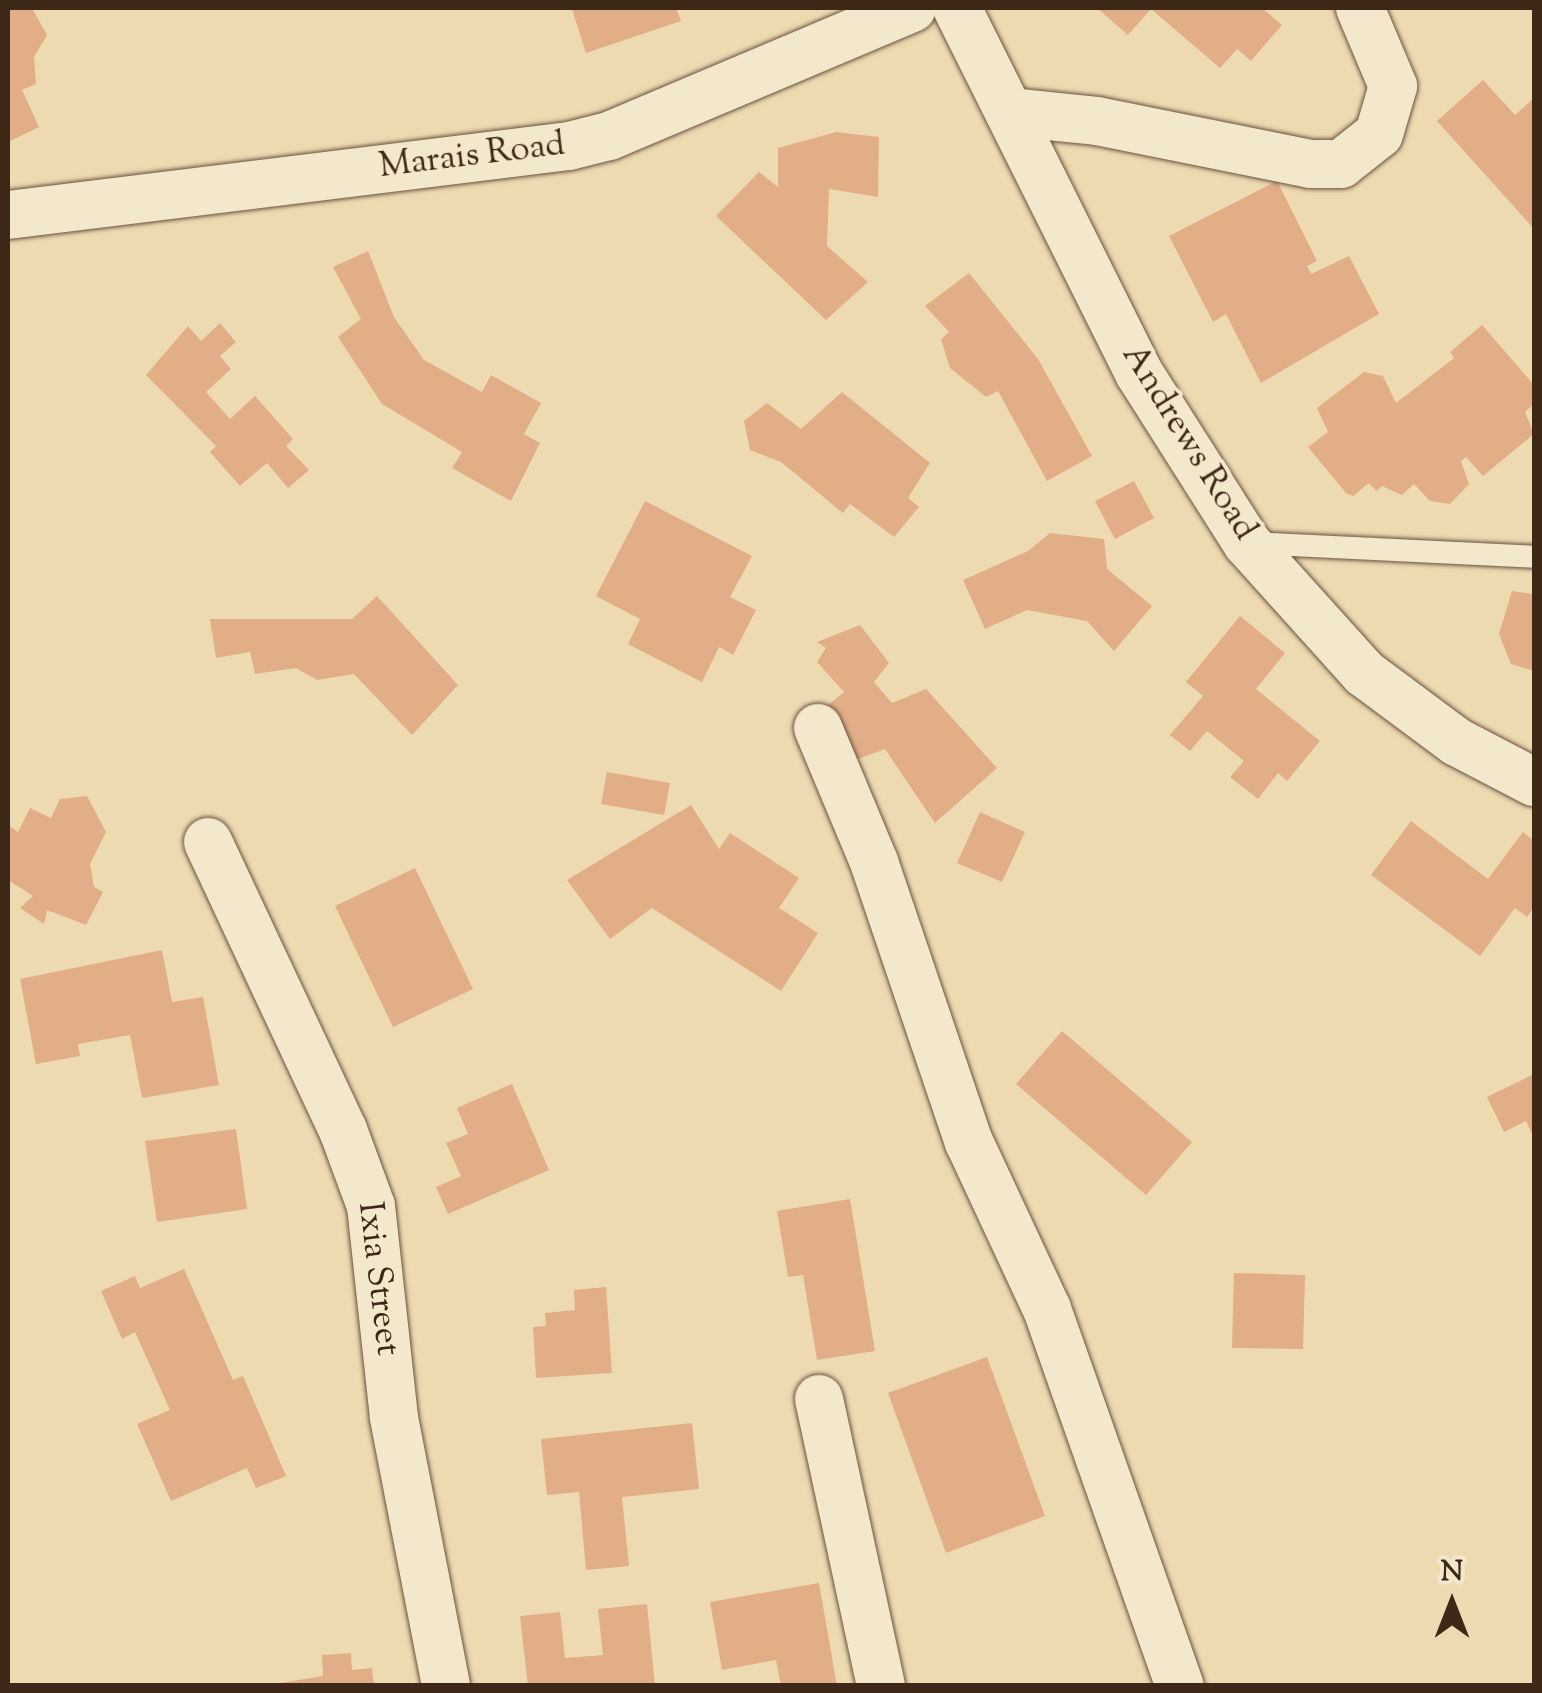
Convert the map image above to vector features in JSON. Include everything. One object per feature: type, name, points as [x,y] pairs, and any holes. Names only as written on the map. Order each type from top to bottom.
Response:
[{"type":"street","name":"Marais Road","points":[[8,215],[570,146],[609,136],[912,8]]},
{"type":"street","name":"Andrews Road","points":[[957,8],[1139,373],[1247,543],[1364,673],[1456,742],[1534,782]]},
{"type":"street","points":[[1009,112],[1097,122],[1311,164],[1340,164],[1378,134],[1391,97],[1360,8]]},
{"type":"street","points":[[818,728],[874,862],[969,1142],[1047,1310],[1180,1686]]},
{"type":"street","name":"Ixia Street","points":[[208,842],[343,1130],[371,1206],[394,1418],[446,1686]]},
{"type":"street","points":[[819,1399],[882,1686]]},
{"type":"lane","points":[[1247,543],[1534,557]]},
{"type":"building","points":[[8,8],[32,8],[47,35],[34,57],[36,84],[22,90],[39,127],[8,142]]},
{"type":"building","points":[[676,8],[681,21],[586,53],[572,9]]},
{"type":"building","points":[[1097,8],[1262,8],[1282,25],[1251,61],[1237,49],[1220,68],[1151,9],[1128,35]]},
{"type":"building","points":[[1483,80],[1515,115],[1534,98],[1534,229],[1437,121]]},
{"type":"building","points":[[836,132],[879,137],[878,197],[829,189],[827,246],[868,282],[826,320],[716,216],[759,172],[778,187],[778,148]]},
{"type":"building","points":[[1277,181],[1317,261],[1307,266],[1311,274],[1349,256],[1379,314],[1261,383],[1226,314],[1213,322],[1169,236]]},
{"type":"building","points":[[368,251],[394,317],[424,360],[482,392],[491,375],[541,403],[524,434],[540,443],[511,501],[452,468],[462,452],[382,404],[338,337],[361,319],[333,267]]},
{"type":"building","points":[[969,273],[1038,359],[1092,456],[1047,481],[998,391],[986,397],[950,368],[941,339],[949,332],[925,306]]},
{"type":"building","points":[[220,323],[236,342],[220,356],[231,369],[206,392],[230,419],[255,396],[293,439],[286,446],[309,470],[288,488],[267,463],[240,486],[210,452],[216,446],[146,375],[188,326],[201,341]]},
{"type":"building","points":[[1482,325],[1534,385],[1534,404],[1525,412],[1534,434],[1483,476],[1466,457],[1461,461],[1469,484],[1450,504],[1430,501],[1414,484],[1402,495],[1382,486],[1376,491],[1369,483],[1353,496],[1346,493],[1308,447],[1328,432],[1317,408],[1364,372],[1383,376],[1396,403],[1454,358],[1450,352]]},
{"type":"building","points":[[842,392],[930,463],[908,498],[919,507],[894,537],[850,504],[843,513],[781,462],[750,450],[744,421],[767,403],[801,429]]},
{"type":"building","points":[[1134,481],[1154,518],[1115,539],[1095,501]]},
{"type":"building","points":[[645,501],[752,556],[730,597],[756,610],[733,655],[719,647],[702,682],[628,644],[640,619],[596,596]]},
{"type":"building","points":[[1050,533],[1104,539],[1107,569],[1152,606],[1114,651],[1087,621],[1027,610],[985,629],[963,580],[1028,551]]},
{"type":"building","points":[[1512,591],[1534,594],[1534,671],[1511,664],[1499,634]]},
{"type":"building","points":[[377,596],[458,685],[412,735],[354,674],[317,680],[296,668],[255,674],[250,652],[216,658],[210,619],[352,619]]},
{"type":"building","points":[[1240,616],[1285,653],[1256,689],[1320,741],[1287,781],[1278,773],[1258,799],[1230,777],[1244,761],[1207,731],[1190,751],[1170,735],[1203,696],[1186,682]]},
{"type":"building","points":[[860,625],[889,663],[874,682],[892,703],[926,689],[997,768],[935,823],[885,749],[853,761],[826,707],[844,692],[817,662],[826,648],[817,642]]},
{"type":"building","points":[[607,772],[670,783],[664,815],[601,804]]},
{"type":"building","points":[[87,796],[106,832],[90,864],[94,887],[103,892],[86,925],[47,910],[44,924],[20,908],[33,896],[8,880],[8,825],[18,832],[30,808],[51,818],[60,799]]},
{"type":"building","points":[[691,805],[719,849],[730,833],[799,878],[779,908],[818,933],[781,991],[652,908],[610,939],[567,880]]},
{"type":"building","points":[[980,812],[1025,832],[1002,882],[957,863]]},
{"type":"building","points":[[1411,821],[1488,879],[1523,832],[1534,841],[1534,907],[1527,917],[1515,908],[1480,956],[1371,875]]},
{"type":"building","points":[[415,868],[473,989],[393,1027],[335,906]]},
{"type":"building","points":[[162,950],[172,1002],[203,997],[219,1085],[142,1098],[130,1035],[78,1044],[80,1056],[36,1064],[20,979]]},
{"type":"building","points":[[1062,1031],[1192,1142],[1146,1195],[1016,1084]]},
{"type":"building","points":[[1534,1074],[1534,1138],[1526,1121],[1504,1132],[1487,1097]]},
{"type":"building","points":[[512,1084],[549,1170],[448,1214],[436,1187],[461,1176],[446,1143],[468,1134],[457,1108]]},
{"type":"building","points":[[236,1129],[247,1209],[157,1222],[145,1141]]},
{"type":"building","points":[[850,1199],[875,1351],[817,1360],[803,1275],[788,1277],[777,1211]]},
{"type":"building","points":[[184,1269],[233,1380],[243,1376],[286,1476],[256,1488],[247,1468],[171,1501],[137,1424],[170,1410],[135,1332],[122,1339],[101,1291],[135,1276],[140,1288]]},
{"type":"building","points":[[1234,1273],[1305,1275],[1303,1349],[1232,1348]]},
{"type":"building","points":[[606,1287],[612,1373],[536,1378],[533,1327],[546,1326],[545,1313],[575,1310],[574,1290]]},
{"type":"building","points":[[987,1357],[1045,1516],[946,1553],[888,1393]]},
{"type":"building","points":[[692,1423],[699,1489],[622,1497],[629,1566],[586,1570],[579,1492],[547,1495],[541,1439]]},
{"type":"building","points":[[819,1583],[837,1686],[781,1686],[776,1660],[722,1670],[710,1602]]},
{"type":"building","points":[[647,1604],[655,1686],[528,1686],[520,1616],[560,1612],[565,1658],[603,1655],[598,1609]]},
{"type":"building","points":[[351,1653],[352,1670],[372,1668],[374,1686],[263,1686],[323,1676],[322,1655]]}]
